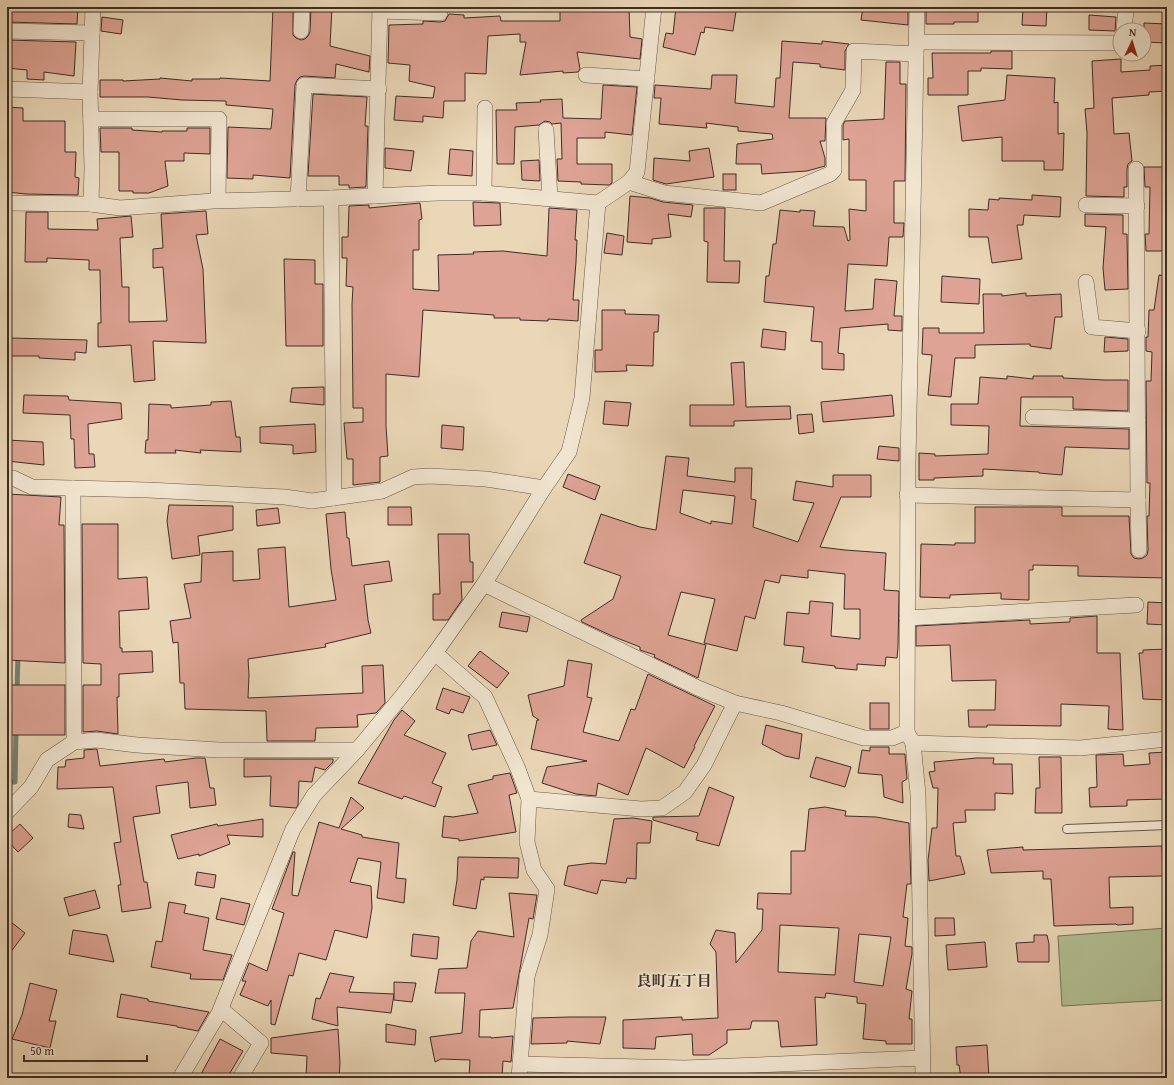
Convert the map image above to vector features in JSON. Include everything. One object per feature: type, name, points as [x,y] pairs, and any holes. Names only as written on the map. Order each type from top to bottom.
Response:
[{"type":"street","points":[[91,204],[92,168],[90,92],[93,7]]},
{"type":"street","points":[[301,31],[302,7]]},
{"type":"street","points":[[7,203],[91,204],[120,208],[218,200],[331,198],[438,193],[484,193],[598,203],[629,182],[637,172],[648,79],[654,7]]},
{"type":"street","points":[[917,7],[907,495],[907,618],[910,737],[918,794],[922,1078]]},
{"type":"street","points":[[376,196],[380,9],[440,13]]},
{"type":"street","points":[[1125,22],[1126,10]]},
{"type":"street","points":[[7,31],[92,33]]},
{"type":"street","points":[[629,182],[664,193],[761,203],[830,174],[834,170],[834,124],[853,90],[854,51],[1112,42]]},
{"type":"street","points":[[586,75],[648,79]]},
{"type":"street","points":[[298,199],[304,85],[379,89]]},
{"type":"street","points":[[7,88],[90,92]]},
{"type":"street","points":[[484,193],[485,108]]},
{"type":"street","points":[[91,119],[219,119],[218,200]]},
{"type":"street","points":[[546,130],[550,198]]},
{"type":"street","points":[[1136,169],[1139,550]]},
{"type":"street","points":[[331,198],[334,498]]},
{"type":"street","points":[[180,1078],[221,1009],[293,829],[314,795],[357,750],[402,696],[435,653],[484,584],[544,488],[569,452],[582,398],[598,203]]},
{"type":"street","points":[[1086,205],[1137,206]]},
{"type":"street","points":[[1086,282],[1092,327],[1138,331]]},
{"type":"street","points":[[1033,417],[1138,420]]},
{"type":"street","points":[[7,478],[13,478],[32,487],[148,490],[285,497],[312,501],[382,491],[413,477],[430,476],[486,479],[544,488]]},
{"type":"street","points":[[73,488],[74,742]]},
{"type":"street","points":[[907,495],[1138,500]]},
{"type":"street","points":[[484,584],[698,688],[735,703],[781,713],[864,738],[910,737],[1080,748],[1167,739]]},
{"type":"street","points":[[907,618],[1136,605]]},
{"type":"street","points":[[435,653],[485,697],[518,769],[529,799],[527,842],[534,870],[547,889],[540,935],[527,976],[520,1071],[690,1073],[776,1071],[922,1058]]},
{"type":"street","points":[[529,799],[641,809],[662,808],[685,792],[704,765],[735,703]]},
{"type":"street","points":[[7,812],[31,787],[47,760],[74,742],[96,740],[137,745],[219,750],[357,750]]},
{"type":"street","points":[[221,1009],[261,1043],[240,1078]]},
{"type":"lane","points":[[1067,829],[1167,825]]},
{"type":"green space","points":[[1167,928],[1167,1000],[1062,1006],[1058,936]]},
{"type":"building","points":[[7,7],[78,7],[77,24],[7,22]]},
{"type":"building","points":[[273,7],[293,7],[293,35],[301,40],[305,39],[310,32],[311,7],[332,7],[330,46],[370,56],[369,72],[336,64],[335,78],[304,76],[297,80],[295,85],[290,178],[253,175],[253,179],[227,178],[228,127],[271,129],[273,109],[226,105],[226,101],[182,100],[148,97],[100,97],[100,80],[123,81],[160,78],[192,81],[192,79],[220,78],[270,81]]},
{"type":"building","points":[[560,7],[629,7],[630,37],[642,39],[640,59],[577,52],[580,69],[578,72],[563,73],[563,71],[520,75],[526,42],[520,42],[520,34],[488,36],[486,74],[465,73],[465,101],[444,101],[443,118],[423,116],[423,122],[394,120],[396,96],[433,98],[435,87],[409,81],[410,65],[388,63],[389,25],[423,24],[423,21],[440,22],[445,21],[449,14],[464,15],[464,18],[500,16],[501,21],[560,21]]},
{"type":"building","points":[[676,7],[708,7],[736,11],[733,31],[705,27],[704,33],[701,32],[695,55],[663,47],[666,33],[673,34]]},
{"type":"building","points":[[863,7],[908,7],[908,25],[861,20]]},
{"type":"building","points":[[926,7],[978,7],[978,22],[926,24]]},
{"type":"building","points":[[1023,7],[1047,7],[1046,26],[1022,25]]},
{"type":"building","points":[[1089,15],[1116,17],[1116,22],[1112,22],[1112,31],[1089,30]]},
{"type":"building","points":[[102,17],[123,20],[121,34],[101,31]]},
{"type":"building","points":[[1152,23],[1167,24],[1167,43],[1152,42]]},
{"type":"building","points":[[7,40],[76,42],[74,76],[44,72],[44,80],[27,79],[27,70],[7,68]]},
{"type":"building","points":[[782,41],[822,44],[822,41],[849,44],[845,51],[845,70],[820,67],[820,64],[793,62],[789,118],[826,118],[825,141],[820,141],[825,158],[825,166],[807,171],[762,174],[761,164],[736,164],[737,144],[773,139],[772,134],[738,131],[738,127],[706,123],[707,128],[659,124],[661,98],[654,98],[655,85],[711,89],[712,75],[737,75],[735,103],[774,107],[776,78],[780,78]]},
{"type":"building","points":[[991,51],[1012,51],[1012,69],[981,68],[981,71],[968,71],[968,95],[928,95],[928,78],[933,78],[932,53],[991,53]]},
{"type":"building","points":[[1112,60],[1112,62],[1121,62],[1121,72],[1150,70],[1150,66],[1167,65],[1167,91],[1149,92],[1149,95],[1112,98],[1114,134],[1129,133],[1132,161],[1128,164],[1127,187],[1124,187],[1124,197],[1086,196],[1087,133],[1085,109],[1094,108],[1092,61]]},
{"type":"building","points":[[886,62],[900,62],[900,84],[906,84],[905,181],[894,181],[894,223],[904,223],[903,237],[889,237],[887,266],[848,264],[845,311],[873,309],[875,279],[897,281],[894,316],[902,316],[902,331],[888,330],[888,324],[840,328],[838,353],[844,354],[844,370],[822,369],[822,342],[811,341],[814,307],[764,302],[766,276],[769,276],[773,244],[776,244],[780,210],[800,212],[800,210],[815,211],[813,226],[844,227],[848,241],[850,240],[849,209],[866,211],[866,180],[849,180],[849,139],[843,140],[843,125],[845,121],[884,119]]},
{"type":"building","points":[[1007,75],[1055,78],[1054,103],[1058,102],[1058,134],[1064,133],[1063,170],[1044,170],[1044,161],[1002,161],[1002,137],[962,141],[958,106],[1005,100]]},
{"type":"building","points":[[603,85],[637,87],[632,135],[605,132],[605,138],[577,138],[577,164],[612,164],[612,183],[609,185],[581,184],[581,182],[558,181],[557,159],[562,159],[561,123],[552,124],[545,121],[539,125],[515,127],[514,164],[497,164],[496,110],[517,110],[516,103],[562,99],[563,118],[601,119]]},
{"type":"building","points":[[313,94],[367,97],[365,126],[368,126],[366,187],[349,188],[349,185],[339,185],[339,176],[308,176]]},
{"type":"building","points":[[7,107],[23,108],[23,121],[65,121],[65,152],[76,152],[75,177],[79,178],[78,195],[7,192]]},
{"type":"building","points":[[100,128],[132,128],[132,130],[162,132],[187,131],[187,128],[210,128],[210,154],[184,153],[184,161],[165,161],[168,186],[149,193],[119,191],[119,152],[101,152]]},
{"type":"building","points":[[385,148],[414,151],[411,171],[385,168]]},
{"type":"building","points":[[709,148],[714,177],[666,184],[653,180],[654,158],[690,161],[689,151]]},
{"type":"building","points":[[450,149],[473,151],[472,176],[448,174]]},
{"type":"building","points":[[539,160],[540,181],[522,180],[521,161]]},
{"type":"building","points":[[1144,167],[1167,167],[1167,251],[1146,251],[1145,234],[1149,234],[1150,187],[1145,187]]},
{"type":"building","points":[[723,174],[736,174],[736,190],[723,190]]},
{"type":"building","points":[[1032,195],[1061,197],[1060,217],[1024,215],[1023,225],[1017,225],[1022,259],[992,263],[988,237],[969,237],[969,209],[988,210],[989,199],[999,200],[999,198],[1032,200]]},
{"type":"building","points":[[630,196],[650,198],[663,202],[693,205],[691,217],[668,214],[671,237],[652,239],[652,244],[627,242]]},
{"type":"building","points":[[473,202],[500,203],[501,225],[474,226]]},
{"type":"building","points":[[420,203],[422,219],[419,220],[419,250],[413,250],[413,289],[439,291],[438,255],[474,254],[473,252],[503,251],[547,256],[549,208],[577,210],[575,240],[577,240],[573,300],[579,300],[578,321],[548,319],[548,321],[520,320],[520,318],[494,318],[494,315],[423,310],[419,377],[386,374],[386,426],[388,456],[380,457],[380,482],[353,485],[353,459],[347,459],[344,423],[363,422],[363,408],[353,408],[353,287],[346,286],[347,258],[342,258],[342,237],[348,237],[349,206],[369,205],[369,208]]},
{"type":"building","points":[[704,208],[725,208],[724,261],[740,261],[739,283],[707,282],[708,242],[704,241]]},
{"type":"building","points":[[206,211],[208,234],[196,235],[203,269],[206,343],[153,341],[155,380],[134,382],[131,345],[98,347],[98,323],[101,323],[100,270],[89,270],[89,260],[47,258],[47,262],[25,262],[26,212],[48,212],[48,229],[98,230],[97,219],[131,216],[133,237],[120,238],[122,287],[129,287],[129,322],[167,321],[163,267],[153,268],[153,249],[163,248],[161,214]]},
{"type":"building","points":[[1085,214],[1123,215],[1123,234],[1127,234],[1128,289],[1105,290],[1103,268],[1106,227],[1085,226]]},
{"type":"building","points":[[607,233],[624,236],[622,255],[604,253]]},
{"type":"building","points":[[284,259],[315,260],[315,284],[323,284],[323,346],[286,346]]},
{"type":"building","points":[[1159,275],[1167,276],[1167,578],[1078,576],[1078,566],[1033,565],[1033,570],[1029,570],[1029,600],[1001,599],[1001,593],[950,595],[950,598],[920,597],[921,544],[955,545],[955,543],[975,543],[975,507],[1062,507],[1062,516],[1129,516],[1131,554],[1134,558],[1139,559],[1147,555],[1147,516],[1149,516],[1150,483],[1147,483],[1146,381],[1151,381],[1152,352],[1146,351],[1146,337],[1148,337],[1149,310],[1154,310]]},
{"type":"building","points":[[942,276],[980,279],[979,304],[941,302]]},
{"type":"building","points":[[1026,293],[1026,296],[1061,294],[1062,317],[1055,317],[1051,349],[1030,346],[1030,344],[975,345],[975,358],[955,358],[951,397],[928,395],[932,355],[922,354],[923,328],[939,328],[939,333],[984,333],[983,294],[1002,294],[1002,296]]},
{"type":"building","points":[[602,310],[625,310],[625,314],[659,315],[658,332],[654,332],[653,366],[626,365],[627,371],[595,372],[595,350],[602,350]]},
{"type":"building","points":[[763,329],[786,332],[785,350],[761,347]]},
{"type":"building","points":[[1105,337],[1128,339],[1128,351],[1104,352]]},
{"type":"building","points":[[10,338],[87,340],[86,353],[75,352],[75,360],[39,358],[39,356],[10,356],[7,355],[7,342],[10,342]]},
{"type":"building","points":[[744,362],[746,407],[790,406],[791,419],[734,421],[734,426],[690,426],[690,405],[734,405],[731,363]]},
{"type":"building","points":[[1007,376],[1033,379],[1033,376],[1063,376],[1063,378],[1128,380],[1128,411],[1073,409],[1073,397],[1021,397],[1020,426],[1129,429],[1129,449],[1065,447],[1062,475],[1039,472],[983,469],[983,476],[919,480],[919,453],[935,454],[935,456],[988,454],[989,426],[951,425],[951,404],[978,404],[980,377],[1007,379]]},
{"type":"building","points":[[324,387],[324,405],[290,402],[292,388]]},
{"type":"building","points":[[24,395],[68,396],[69,400],[121,403],[122,419],[88,424],[89,454],[94,454],[95,467],[75,468],[74,439],[71,439],[70,415],[23,413]]},
{"type":"building","points":[[892,395],[894,416],[823,422],[821,402]]},
{"type":"building","points":[[231,401],[236,437],[240,437],[241,452],[200,450],[201,453],[175,450],[176,453],[145,453],[146,440],[148,440],[149,404],[171,405],[171,408],[211,405],[211,402]]},
{"type":"building","points":[[605,401],[631,403],[628,426],[603,424]]},
{"type":"building","points":[[812,414],[814,432],[799,434],[797,415]]},
{"type":"building","points":[[315,424],[316,452],[293,454],[293,445],[260,443],[260,427]]},
{"type":"building","points":[[442,425],[464,427],[463,450],[441,448]]},
{"type":"building","points":[[7,440],[43,442],[44,465],[7,461]]},
{"type":"building","points":[[879,446],[899,448],[899,461],[877,459]]},
{"type":"building","points":[[666,456],[689,458],[687,476],[735,482],[735,468],[752,468],[751,499],[756,500],[753,527],[798,542],[814,503],[793,500],[796,481],[833,487],[833,475],[871,475],[871,497],[841,497],[820,547],[886,553],[884,590],[899,591],[897,658],[886,657],[885,666],[857,664],[857,670],[835,668],[835,666],[802,662],[804,647],[784,645],[787,612],[809,614],[810,601],[833,603],[831,636],[860,639],[860,609],[844,609],[845,574],[808,570],[808,578],[781,575],[779,583],[765,580],[755,619],[745,616],[737,651],[704,643],[715,599],[681,592],[668,635],[706,645],[698,678],[654,657],[655,655],[640,650],[640,647],[582,622],[581,620],[613,599],[621,576],[584,563],[601,514],[640,527],[656,530]],"holes":[[[683,490],[735,496],[732,524],[711,521],[711,524],[680,513]]]},
{"type":"building","points":[[568,474],[600,486],[595,500],[563,487]]},
{"type":"building","points":[[7,494],[61,497],[59,525],[64,525],[65,663],[7,660]]},
{"type":"building","points":[[169,505],[233,506],[233,530],[198,536],[200,555],[172,559],[167,521]]},
{"type":"building","points":[[388,507],[411,507],[412,525],[388,525]]},
{"type":"building","points":[[278,508],[280,523],[257,526],[256,510]]},
{"type":"building","points":[[345,512],[347,538],[349,538],[352,566],[389,561],[392,581],[364,585],[371,633],[325,644],[326,647],[248,659],[248,698],[363,693],[362,666],[383,665],[385,703],[376,713],[357,715],[358,727],[316,728],[315,741],[267,741],[266,711],[185,709],[184,683],[180,683],[178,642],[173,643],[170,621],[191,618],[184,584],[201,582],[202,553],[233,551],[233,581],[260,579],[258,549],[285,547],[289,607],[336,600],[331,569],[326,514]]},
{"type":"building","points":[[82,524],[118,524],[118,579],[147,577],[149,609],[119,611],[120,648],[122,648],[122,652],[152,651],[153,672],[119,674],[119,697],[117,697],[118,734],[97,731],[83,732],[83,685],[101,685],[101,664],[83,663]]},
{"type":"building","points":[[438,534],[469,534],[470,562],[473,562],[473,582],[461,582],[462,600],[448,620],[433,620],[433,594],[440,594]]},
{"type":"building","points":[[1148,602],[1167,603],[1167,625],[1147,624]]},
{"type":"building","points":[[502,612],[530,617],[527,632],[499,627]]},
{"type":"building","points":[[1097,616],[1097,653],[1120,653],[1123,730],[1108,729],[1109,706],[1061,704],[1061,726],[987,725],[987,727],[969,727],[968,710],[995,710],[996,680],[952,681],[950,645],[916,646],[916,626],[1030,620],[1030,624],[1070,622],[1070,618]]},
{"type":"building","points":[[1167,649],[1167,700],[1143,699],[1139,653],[1143,653],[1143,650]]},
{"type":"building","points":[[480,651],[509,673],[497,688],[468,666]]},
{"type":"building","points":[[568,660],[592,664],[587,697],[592,698],[583,732],[619,741],[631,709],[635,710],[648,674],[715,706],[684,768],[646,748],[628,795],[598,783],[596,796],[576,794],[542,783],[547,767],[587,761],[531,749],[537,720],[539,720],[533,716],[528,695],[564,686]]},
{"type":"building","points":[[7,685],[65,685],[65,735],[7,735]]},
{"type":"building","points":[[443,688],[470,697],[463,713],[451,709],[449,714],[436,709]]},
{"type":"building","points":[[870,703],[889,703],[889,729],[870,729]]},
{"type":"building","points":[[402,710],[415,721],[404,735],[446,753],[432,783],[442,787],[435,807],[404,796],[402,799],[358,783],[394,720]]},
{"type":"building","points":[[766,725],[802,734],[799,759],[785,756],[762,744]]},
{"type":"building","points":[[490,730],[497,745],[472,750],[468,735]]},
{"type":"building","points":[[870,747],[889,747],[889,754],[905,754],[907,779],[902,782],[903,803],[884,797],[882,775],[858,773],[862,750],[870,751]]},
{"type":"building","points":[[97,749],[100,766],[164,759],[165,762],[205,758],[210,788],[214,788],[216,805],[190,808],[188,782],[156,786],[160,813],[133,817],[144,882],[147,882],[151,908],[122,912],[118,885],[121,885],[114,843],[121,842],[113,787],[57,789],[58,767],[65,767],[66,760],[84,758],[84,750]]},
{"type":"building","points":[[1167,752],[1167,799],[1127,800],[1127,806],[1090,807],[1089,788],[1097,787],[1096,755],[1123,754],[1124,766],[1150,764],[1149,753]]},
{"type":"building","points":[[816,757],[851,767],[845,787],[810,777]]},
{"type":"building","points":[[1039,757],[1061,757],[1062,813],[1035,813],[1036,788],[1040,788]]},
{"type":"building","points":[[994,758],[993,764],[1012,764],[1013,794],[995,793],[995,810],[965,810],[966,822],[953,823],[956,856],[960,856],[965,874],[929,881],[928,860],[932,828],[937,828],[938,788],[933,788],[929,772],[935,771],[934,762]]},
{"type":"building","points":[[244,759],[333,759],[333,762],[325,770],[315,767],[312,782],[299,781],[298,805],[296,808],[270,806],[271,776],[244,777]]},
{"type":"building","points":[[510,773],[517,793],[509,795],[516,832],[459,841],[459,839],[442,837],[444,816],[453,817],[478,813],[468,785],[493,779],[493,776]]},
{"type":"building","points":[[709,787],[734,797],[719,846],[696,840],[698,833],[653,820],[653,817],[699,816]]},
{"type":"building","points":[[351,797],[364,808],[341,829],[362,835],[362,837],[399,843],[396,878],[406,879],[404,903],[377,898],[381,862],[358,858],[350,882],[371,886],[372,908],[367,938],[335,930],[326,960],[299,953],[293,976],[289,975],[275,1025],[271,1024],[271,1000],[268,1006],[240,995],[246,981],[242,981],[249,963],[267,971],[284,913],[272,909],[293,852],[295,852],[292,895],[298,896],[319,822],[339,828]]},
{"type":"building","points":[[825,807],[846,811],[845,816],[876,817],[909,823],[911,884],[907,884],[903,917],[908,918],[905,946],[912,947],[906,989],[912,991],[909,1019],[912,1019],[912,1044],[886,1044],[886,1041],[863,1039],[866,1004],[857,1003],[857,997],[826,993],[825,998],[815,997],[817,1045],[781,1047],[778,1021],[752,1021],[750,1029],[727,1030],[727,1043],[709,1055],[693,1055],[692,1034],[656,1037],[655,1049],[623,1048],[623,1020],[682,1017],[682,1020],[718,1018],[716,952],[710,944],[716,930],[735,933],[736,963],[762,930],[763,909],[757,909],[758,893],[791,894],[791,851],[805,851],[809,809]],"holes":[[[780,925],[839,928],[835,975],[778,972]],[[859,934],[891,937],[883,986],[854,982]]]},
{"type":"building","points":[[69,814],[81,815],[84,829],[68,827]]},
{"type":"building","points":[[633,818],[652,821],[650,843],[637,843],[636,879],[627,878],[626,883],[601,880],[597,894],[564,885],[568,866],[592,863],[606,864],[614,819]]},
{"type":"building","points":[[263,819],[263,837],[227,835],[230,844],[199,856],[199,854],[178,859],[171,835],[217,824],[218,826]]},
{"type":"building","points":[[20,824],[33,838],[18,852],[7,840],[7,836]]},
{"type":"building","points":[[1162,846],[1163,876],[1109,877],[1110,908],[1133,907],[1133,924],[1117,925],[1054,926],[1051,879],[1043,879],[1043,871],[991,873],[987,850],[1023,847],[1023,850]]},
{"type":"building","points":[[458,857],[519,858],[518,878],[484,877],[484,880],[481,879],[476,909],[453,905],[457,880]]},
{"type":"building","points":[[197,872],[216,875],[214,888],[195,885]]},
{"type":"building","points":[[95,890],[100,908],[69,916],[64,898]]},
{"type":"building","points":[[509,893],[537,895],[533,919],[529,918],[513,1008],[480,1010],[479,1037],[491,1038],[513,1036],[511,1062],[503,1061],[502,1078],[469,1078],[470,1060],[441,1059],[435,1062],[430,1037],[462,1033],[465,993],[435,993],[439,969],[467,968],[471,941],[478,931],[514,937]]},
{"type":"building","points":[[221,898],[250,904],[244,925],[216,919]]},
{"type":"building","points":[[169,902],[186,905],[184,913],[209,918],[203,950],[232,955],[223,980],[190,979],[191,974],[151,967],[156,941],[162,942]]},
{"type":"building","points":[[935,918],[954,918],[955,935],[935,936]]},
{"type":"building","points":[[7,919],[25,933],[7,957]]},
{"type":"building","points":[[73,930],[107,935],[114,962],[69,954]]},
{"type":"building","points":[[413,934],[439,937],[437,959],[411,956]]},
{"type":"building","points":[[1034,935],[1047,935],[1049,944],[1049,962],[1018,962],[1016,943],[1034,942]]},
{"type":"building","points":[[985,942],[987,967],[948,970],[946,945]]},
{"type":"building","points":[[330,973],[354,977],[349,992],[394,994],[391,1013],[337,1007],[338,1026],[312,1019],[316,998],[320,999]]},
{"type":"building","points":[[394,982],[416,983],[412,1002],[394,1000]]},
{"type":"building","points":[[30,983],[57,990],[49,1021],[56,1021],[50,1048],[12,1039],[22,1015]]},
{"type":"building","points":[[121,994],[148,999],[148,1001],[209,1012],[198,1031],[177,1026],[117,1017]]},
{"type":"building","points":[[606,1017],[600,1044],[567,1041],[567,1043],[531,1044],[533,1018]]},
{"type":"building","points":[[386,1024],[416,1030],[415,1045],[386,1042]]},
{"type":"building","points":[[338,1029],[340,1063],[339,1078],[306,1078],[307,1056],[271,1053],[271,1038]]},
{"type":"building","points":[[220,1039],[243,1051],[227,1078],[199,1078]]},
{"type":"building","points":[[987,1045],[989,1078],[961,1078],[959,1065],[957,1065],[956,1047]]},
{"type":"waterway","points":[[17,692],[18,654]]},
{"type":"waterway","points":[[7,782],[15,782],[16,730]]},
{"type":"district","name":"良町五丁目","points":[[674,981]]}]
